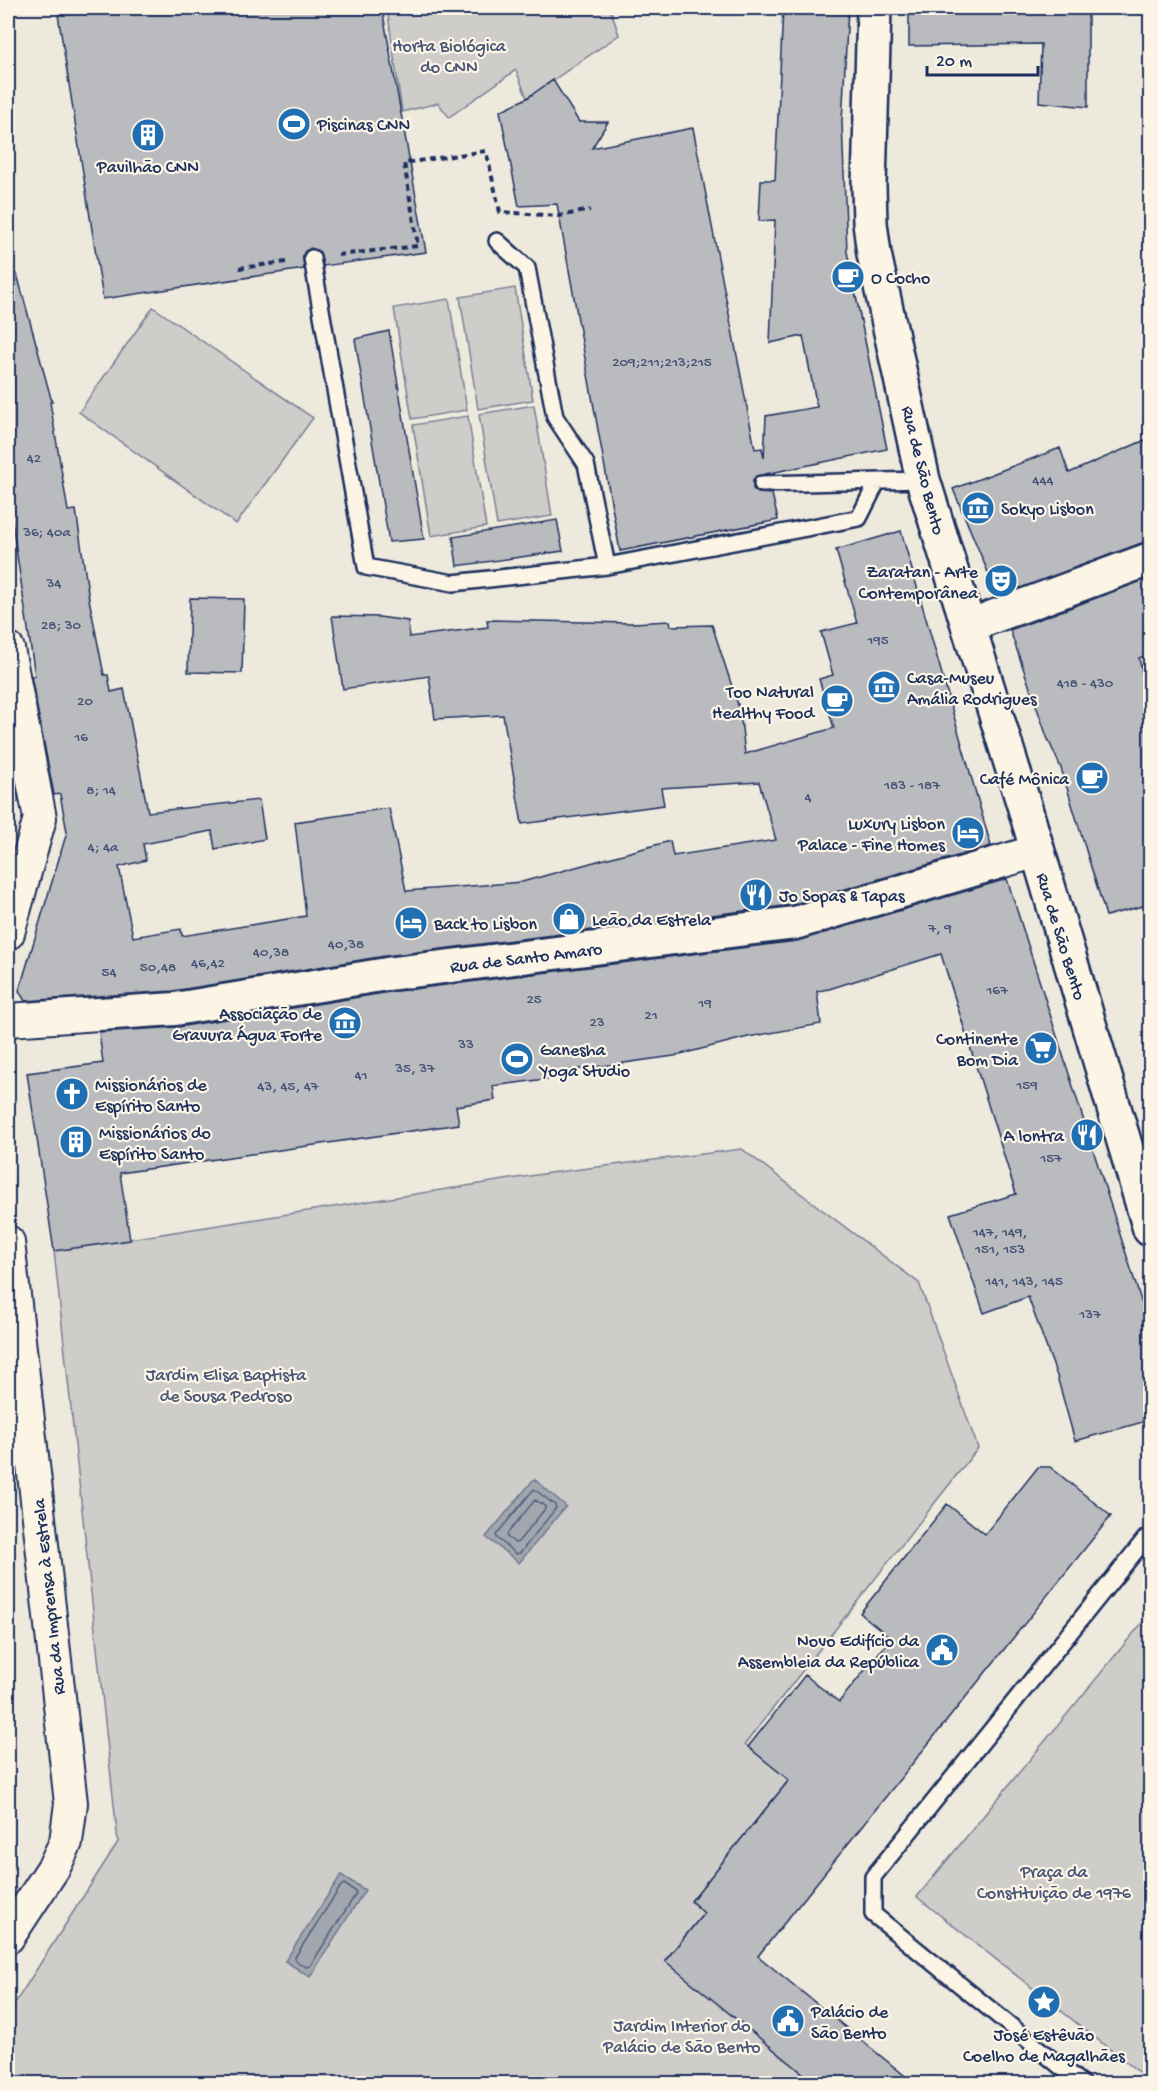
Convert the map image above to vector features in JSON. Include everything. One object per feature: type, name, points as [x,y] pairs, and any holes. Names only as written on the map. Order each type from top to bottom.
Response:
[{"type":"street","name":"Rua de São Bento","points":[[874,8],[870,223],[874,254],[923,480],[1150,1229]]},
{"type":"street","points":[[969,626],[1150,559]]},
{"type":"street","points":[[8,649],[40,818],[8,933]]},
{"type":"street","name":"Rua de Santo Amaro","points":[[8,1020],[175,1009],[387,974],[795,923],[1037,851]]},
{"type":"street","name":"Rua da Imprensa à Estrela","points":[[8,1242],[71,1803],[66,1842],[54,1867],[8,1937]]},
{"type":"lane","points":[[497,242],[527,268],[555,417],[586,464],[607,566]]},
{"type":"lane","points":[[312,258],[366,567],[453,583],[607,566],[859,518],[877,482]]},
{"type":"lane","points":[[762,484],[923,480]]},
{"type":"lane","points":[[1082,2084],[873,1914],[873,1877],[1146,1538]]},
{"type":"path","points":[[239,268],[418,246],[404,163],[486,151],[500,212],[559,216],[590,210]]},
{"type":"green space","name":"Horta Biológica do CNN","points":[[387,8],[610,8],[619,35],[527,98],[516,70],[449,117],[438,103],[402,112]]},
{"type":"green space","points":[[515,288],[533,400],[478,409],[460,297]]},
{"type":"green space","points":[[449,299],[467,410],[412,419],[394,308]]},
{"type":"green space","points":[[153,307],[313,418],[236,524],[79,412]]},
{"type":"green space","points":[[534,405],[552,516],[497,525],[479,414]]},
{"type":"green space","points":[[468,416],[486,527],[431,536],[413,425]]},
{"type":"green space","points":[[742,1149],[919,1283],[978,1448],[745,1744],[789,1780],[691,1901],[704,1913],[665,1960],[804,2073],[795,2083],[8,2083],[8,2014],[118,1842],[54,1251],[549,1173]]},
{"type":"green space","name":"Praça da Constituição de 1976","points":[[1150,1613],[1150,1771],[1146,1791],[1150,1811],[1150,2081],[917,1897]]},
{"type":"water","points":[[534,1479],[566,1506],[519,1563],[486,1537]]},
{"type":"water","points":[[341,1875],[365,1890],[310,1977],[285,1961]]},
{"type":"building","points":[[57,8],[382,8],[426,252],[323,266],[320,252],[311,248],[303,255],[304,269],[103,299]]},
{"type":"building","points":[[783,8],[848,8],[842,122],[847,252],[887,449],[756,476],[753,480],[753,489],[758,493],[772,494],[778,520],[620,551],[557,204],[519,206],[500,111],[527,98],[553,80],[579,122],[608,122],[592,148],[693,128],[755,449],[762,448],[764,458],[766,416],[817,407],[803,336],[770,343],[775,220],[759,221],[761,180],[775,180]]},
{"type":"building","points":[[909,8],[1088,8],[1088,107],[1039,102],[1041,44],[909,46]]},
{"type":"building","points":[[17,274],[52,402],[50,402],[68,511],[76,510],[89,599],[104,675],[108,675],[111,692],[124,689],[148,812],[259,800],[265,839],[215,849],[212,831],[143,844],[146,860],[119,867],[133,937],[181,929],[182,936],[306,916],[295,822],[389,808],[406,891],[522,882],[670,841],[673,856],[776,840],[759,782],[661,788],[664,805],[522,824],[503,715],[435,719],[429,676],[343,689],[332,616],[379,617],[408,621],[409,637],[488,627],[487,620],[632,623],[670,621],[671,626],[712,625],[740,711],[745,754],[834,728],[819,679],[833,675],[821,632],[857,623],[836,550],[901,531],[991,846],[791,905],[385,956],[173,991],[25,1001],[19,991],[67,832],[60,794],[54,795],[31,676],[35,676],[8,495],[8,275]]},
{"type":"building","points":[[389,331],[424,539],[389,542],[355,339]]},
{"type":"building","points":[[1150,438],[1150,541],[998,596],[953,489],[1060,448],[1069,473]]},
{"type":"building","points":[[557,520],[563,551],[457,566],[453,537]]},
{"type":"building","points":[[1150,578],[1150,654],[1139,658],[1150,707],[1150,904],[1106,916],[1061,768],[1047,737],[1010,630]]},
{"type":"building","points":[[190,598],[244,599],[242,673],[188,672]]},
{"type":"building","points":[[8,743],[19,802],[8,804]]},
{"type":"building","points":[[1007,879],[1150,1329],[1150,1420],[1075,1441],[1057,1376],[1028,1297],[984,1313],[950,1214],[1016,1194],[941,954],[817,991],[821,1024],[748,1037],[674,1056],[567,1071],[567,1076],[493,1086],[495,1100],[456,1106],[459,1124],[120,1173],[130,1240],[54,1251],[27,1073],[103,1063],[99,1032],[178,1027],[390,992],[797,941]]},
{"type":"building","name":"Novo Edifício da Assembleia da República","points":[[1038,1467],[1050,1467],[1111,1516],[758,1956],[915,2084],[816,2084],[665,1961],[704,1913],[691,1901],[789,1780],[748,1747],[805,1675],[839,1702],[891,1638],[860,1613],[947,1504],[985,1534]]},
{"type":"place","name":"Piscinas CNN","points":[[294,124]]},
{"type":"place","name":"Pavilhão CNN","points":[[148,135]]},
{"type":"place","name":"O Cocho","points":[[848,277]]},
{"type":"place","name":"Sokyo Lisbon","points":[[978,508]]},
{"type":"place","name":"Zaratan - Arte Contemporânea","points":[[1001,581]]},
{"type":"place","name":"Casa-Museu Amália Rodrigues","points":[[884,687]]},
{"type":"place","name":"Too Natural Healthy Food","points":[[837,701]]},
{"type":"place","name":"Café Mônica","points":[[1092,778]]},
{"type":"place","name":"Luxury Lisbon Palace - Fine Homes","points":[[968,833]]},
{"type":"place","name":"Jo Sopas & Tapas","points":[[756,895]]},
{"type":"place","name":"Leão da Estrela","points":[[569,919]]},
{"type":"place","name":"Back to Lisbon","points":[[411,923]]},
{"type":"place","name":"Associação de Gravura Água Forte","points":[[345,1023]]},
{"type":"place","name":"Continente Bom Dia","points":[[1041,1048]]},
{"type":"place","name":"Ganesha Yoga Studio","points":[[517,1059]]},
{"type":"place","name":"Missionários de Espírito Santo","points":[[72,1094]]},
{"type":"place","name":"A lontra","points":[[1087,1135]]},
{"type":"place","name":"Missionários do Espírito Santo","points":[[76,1142]]},
{"type":"place","name":"Novo Edifício da Assembleia da República","points":[[942,1650]]},
{"type":"place","name":"José Estêvão Coelho de Magalhães","points":[[1044,2002]]},
{"type":"place","name":"Palácio de São Bento","points":[[788,2021]]},
{"type":"park label","name":"Jardim Elisa Baptista de Sousa Pedroso","points":[[226,1384]]},
{"type":"park label","name":"Jardim Interior do Palácio de São Bento","points":[[682,2035]]}]
